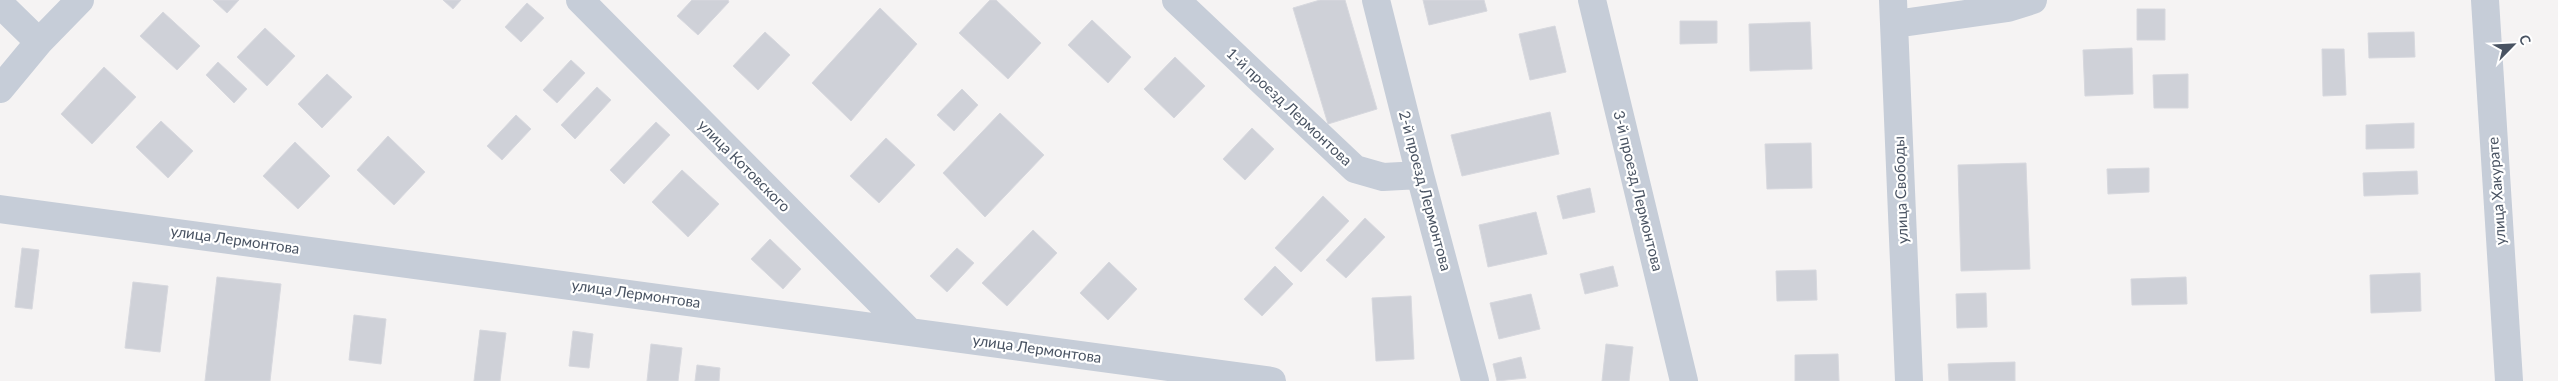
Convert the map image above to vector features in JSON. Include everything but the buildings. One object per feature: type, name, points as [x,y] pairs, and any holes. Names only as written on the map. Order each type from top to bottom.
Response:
[{"type":"street","points":[[0,89],[39,42],[80,0]]},
{"type":"street","name":"улица Котовского","points":[[580,0],[908,331]]},
{"type":"street","name":"1-й проезд Лермонтова","points":[[1176,0],[1354,170],[1383,177],[1420,175]]},
{"type":"street","name":"2-й проезд Лермонтова","points":[[1376,0],[1475,381]]},
{"type":"street","name":"3-й проезд Лермонтова","points":[[1592,0],[1684,381]]},
{"type":"street","points":[[1894,12],[2008,8],[2033,0]]},
{"type":"street","name":"улица Хакурате","points":[[2484,0],[2509,381]]},
{"type":"street","points":[[0,4],[39,42]]},
{"type":"street","name":"улица Свободы","points":[[1894,12],[1909,381]]},
{"type":"street","name":"улица Лермонтова","points":[[0,208],[1272,381]]}]
